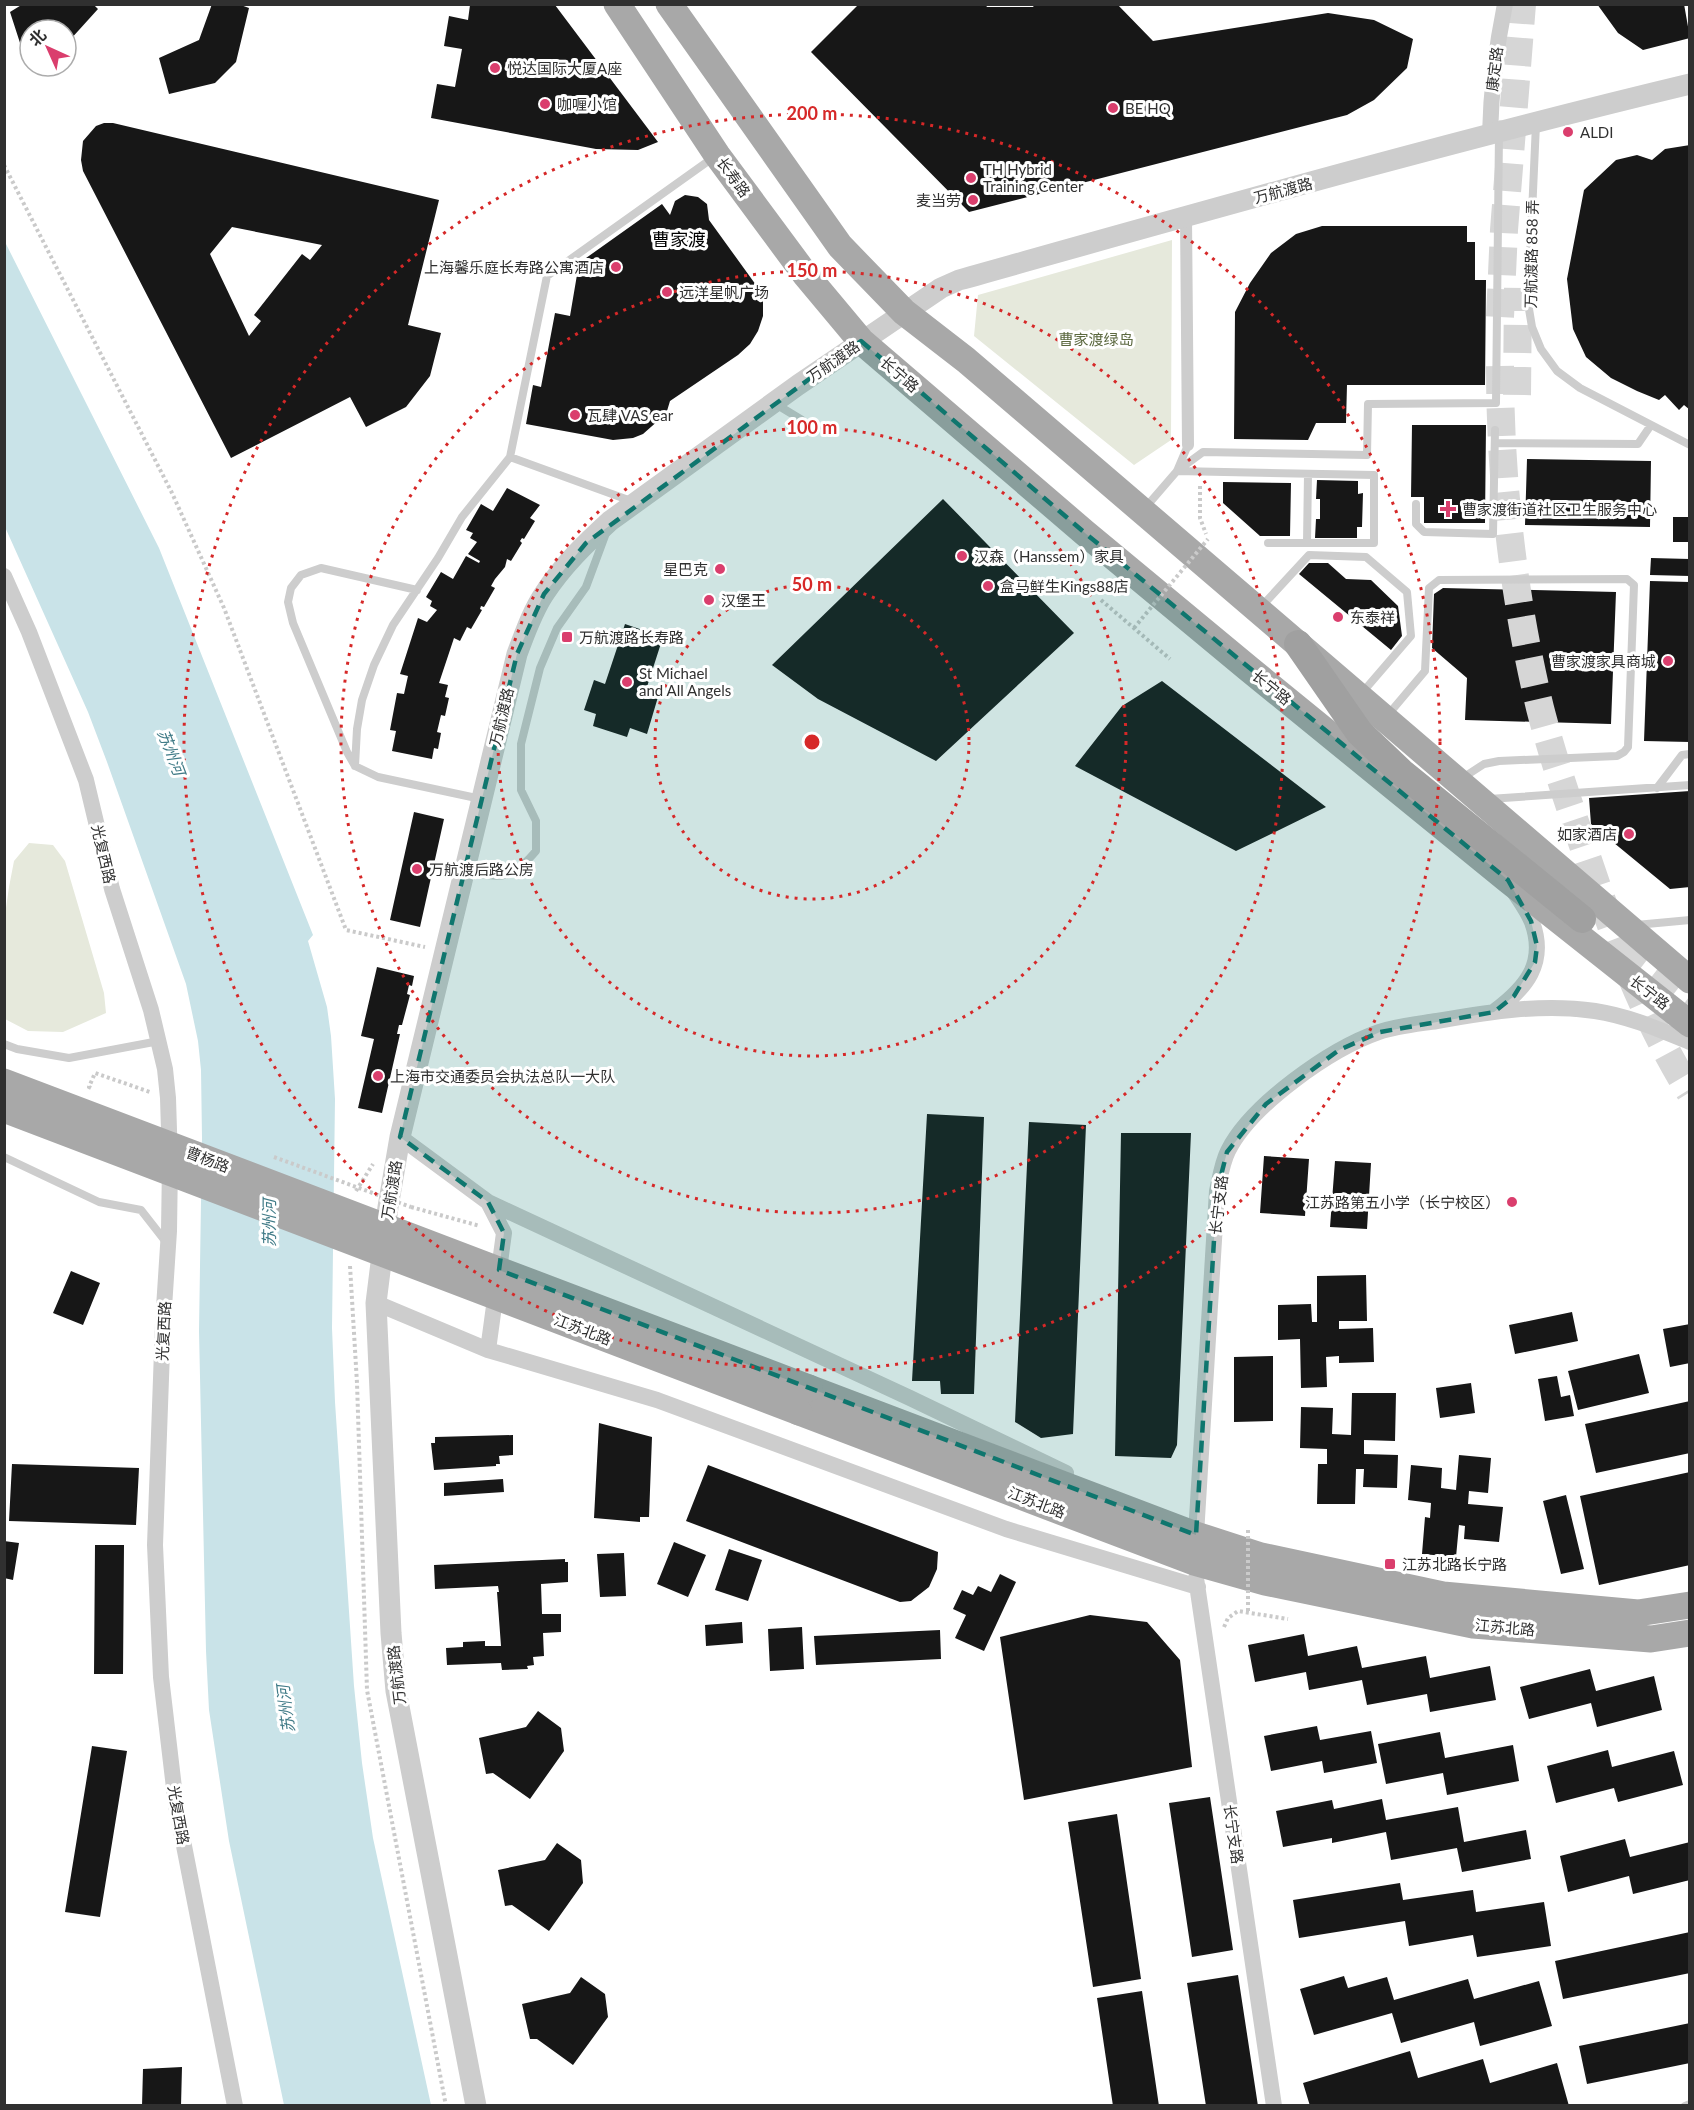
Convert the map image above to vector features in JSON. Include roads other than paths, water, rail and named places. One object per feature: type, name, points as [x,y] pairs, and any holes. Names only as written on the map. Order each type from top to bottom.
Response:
[{"type":"highway","points":[[1298,644],[1359,732],[1401,772],[1582,919]]},
{"type":"main road","name":"长寿路","points":[[617,4],[717,154],[805,274],[861,341]]},
{"type":"main road","points":[[669,4],[840,246],[904,312],[966,360],[1689,980]]},
{"type":"main road","name":"长宁路","points":[[861,341],[1085,533],[1508,880],[1689,1024]]},
{"type":"main road","name":"曹杨路","points":[[4,1082],[410,1250]]},
{"type":"main road","name":"曹杨路","points":[[4,1109],[410,1250]]},
{"type":"main road","name":"江苏北路","points":[[410,1250],[804,1400],[1261,1556],[1443,1595],[1638,1613],[1689,1605]]},
{"type":"main road","name":"江苏北路","points":[[804,1400],[1196,1574],[1265,1582],[1473,1625],[1651,1639],[1689,1633]]},
{"type":"street","name":"康定路","points":[[1494,133],[1491,95],[1496,49],[1505,4]]},
{"type":"street","name":"万航渡路","points":[[476,2106],[396,1691],[391,1634],[376,1303],[400,1137],[517,654],[531,618],[544,594],[564,567],[610,521],[861,341],[941,288],[959,280],[1536,121],[1689,84]]},
{"type":"street","points":[[1186,217],[1188,446]]},
{"type":"street","name":"光复西路","points":[[4,576],[33,643],[86,780],[112,889],[159,1041],[168,1098],[170,1163],[168,1244],[155,1545],[161,1677],[176,1805],[236,2106]]},
{"type":"street","points":[[1494,1012],[1514,996],[1527,980],[1535,962],[1537,946],[1532,921],[1508,880]]},
{"type":"street","name":"长宁支路","points":[[1196,1535],[1217,1191],[1227,1152],[1246,1125],[1266,1104],[1303,1074],[1339,1050],[1380,1032],[1494,1012],[1563,1008],[1594,1011],[1637,1020],[1689,1042]]},
{"type":"street","points":[[400,1137],[488,1202],[900,1393],[1118,1498]]},
{"type":"street","points":[[488,1202],[504,1233],[488,1350]]},
{"type":"street","points":[[376,1303],[488,1350],[657,1400],[1006,1529],[1196,1574]]},
{"type":"street","name":"长宁支路","points":[[1196,1574],[1274,2106]]},
{"type":"lane","name":"万航渡路 858 弄","points":[[1536,121],[1528,303],[1532,327],[1541,349],[1557,371],[1580,388],[1689,445]]},
{"type":"lane","points":[[1142,510],[1177,471],[1203,452],[1367,455],[1368,405],[1496,403],[1494,133]]},
{"type":"lane","points":[[355,766],[357,729],[362,700],[374,665],[393,625],[462,517],[510,457],[547,276],[717,154]]},
{"type":"lane","points":[[774,403],[802,420]]},
{"type":"lane","points":[[1495,443],[1638,444],[1651,425]]},
{"type":"lane","points":[[1416,504],[1416,524],[1424,532],[1493,534],[1495,430]]},
{"type":"lane","points":[[1177,471],[1188,446]]},
{"type":"lane","points":[[510,457],[635,503]]},
{"type":"lane","points":[[1177,471],[1374,475],[1374,543],[1268,543]]},
{"type":"lane","points":[[1307,543],[1308,474]]},
{"type":"lane","points":[[464,872],[501,877],[523,867],[536,851],[536,821],[521,790],[521,744],[540,668],[556,628],[585,587],[610,521]]},
{"type":"lane","points":[[1258,610],[1309,555],[1366,557],[1407,592],[1411,636],[1359,697]]},
{"type":"lane","points":[[417,590],[321,568],[301,575],[291,588],[288,602],[293,622],[347,753],[355,766],[378,777],[482,799]]},
{"type":"lane","points":[[1385,718],[1425,671],[1429,588],[1439,580],[1627,579],[1634,585],[1628,747],[1624,752],[1617,756],[1499,761],[1484,764],[1458,782]]},
{"type":"lane","points":[[1657,788],[1682,754],[1689,754]]},
{"type":"lane","points":[[1479,800],[1689,785]]},
{"type":"lane","points":[[1627,926],[1689,920]]},
{"type":"lane","points":[[4,1044],[17,1049],[69,1058],[159,1041]]},
{"type":"lane","points":[[4,1157],[99,1202],[141,1210],[168,1244]]},
{"type":"lane","points":[[1685,2106],[1689,2104]]},
{"type":"water","name":"苏州河","points":[[4,240],[159,548],[313,935],[308,941],[327,1007],[335,1099],[332,1328],[354,1686],[373,1838],[431,2105],[284,2105],[229,1841],[209,1710],[199,1331],[202,1138],[201,1070],[198,1041],[186,984],[107,762],[88,712],[5,527]]},
{"type":"tunnel","points":[[1500,317],[1504,230],[1522,4]]},
{"type":"tunnel","points":[[1517,395],[1518,288]]},
{"type":"tunnel","points":[[1500,366],[1502,452],[1515,581],[1540,708],[1569,803],[1620,950],[1659,1037],[1690,1092]]},
{"type":"tunnel","points":[[1620,949],[1690,1003]]},
{"type":"place","name":"悦达国际大厦A座","points":[[495,68]]},
{"type":"place","name":"咖喱小馆","points":[[545,104]]},
{"type":"place","name":"BE HQ","points":[[1113,108]]},
{"type":"place","name":"ALDI","points":[[1568,132]]},
{"type":"place","name":"TH Hybrid Training Center","points":[[971,178]]},
{"type":"place","name":"麦当劳","points":[[973,200]]},
{"type":"place","name":"上海馨乐庭长寿路公寓酒店","points":[[616,267]]},
{"type":"place","name":"远洋星帆广场","points":[[667,292]]},
{"type":"place","name":"瓦肆 VAS ear","points":[[575,415]]},
{"type":"place","name":"曹家渡街道社区卫生服务中心","points":[[1448,509]]},
{"type":"place","name":"汉森（Hanssem）家具","points":[[962,556]]},
{"type":"place","name":"星巴克","points":[[720,569]]},
{"type":"place","name":"盒马鲜生Kings88店","points":[[988,586]]},
{"type":"place","name":"汉堡王","points":[[709,600]]},
{"type":"place","name":"东泰祥","points":[[1338,617]]},
{"type":"place","name":"万航渡路长寿路","points":[[567,637]]},
{"type":"place","name":"曹家渡家具商城","points":[[1668,661]]},
{"type":"place","name":"St Michael and All Angels","points":[[627,682]]},
{"type":"place","name":"如家酒店","points":[[1629,834]]},
{"type":"place","name":"万航渡后路公房","points":[[417,869]]},
{"type":"place","name":"上海市交通委员会执法总队一大队","points":[[378,1076]]},
{"type":"place","name":"江苏路第五小学（长宁校区）","points":[[1512,1202]]},
{"type":"place","name":"江苏北路长宁路","points":[[1390,1564]]},
{"type":"district","name":"曹家渡","points":[[679,239]]},
{"type":"park label","name":"曹家渡绿岛","points":[[1096,339]]}]
